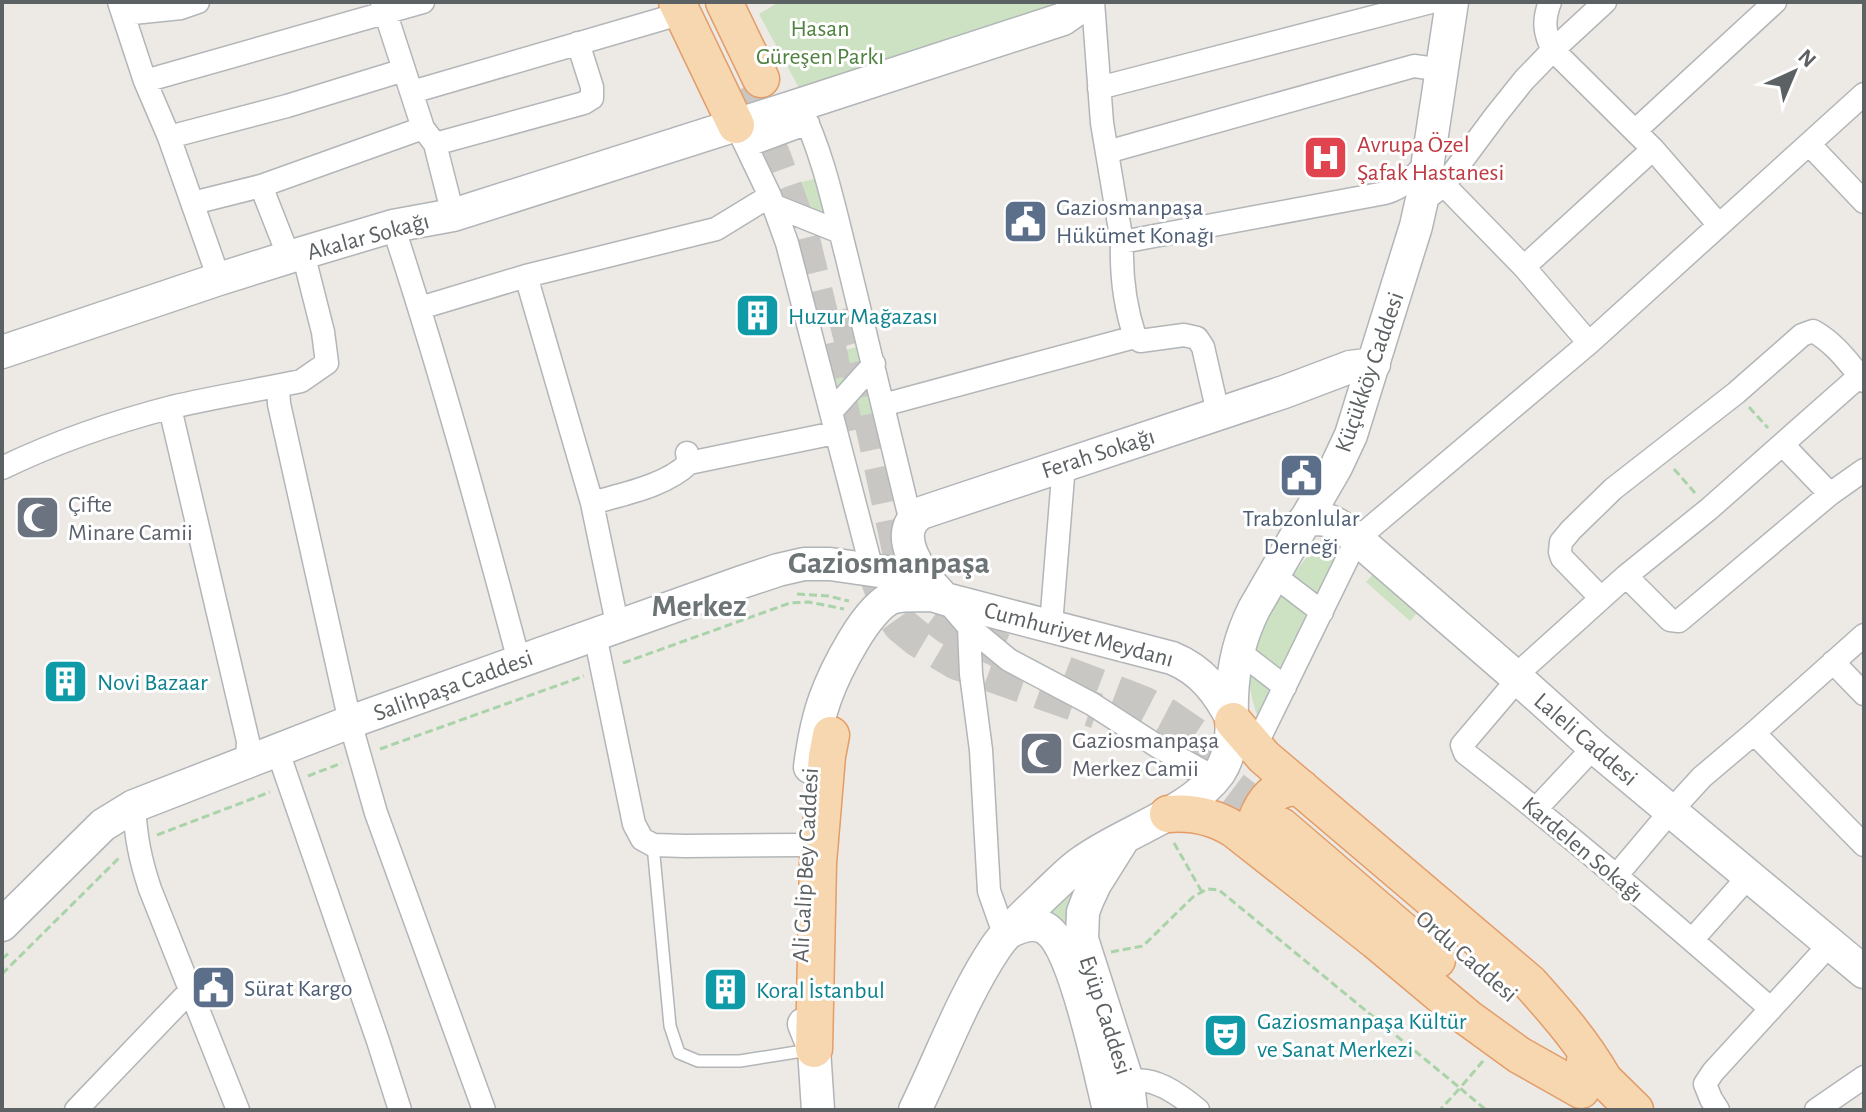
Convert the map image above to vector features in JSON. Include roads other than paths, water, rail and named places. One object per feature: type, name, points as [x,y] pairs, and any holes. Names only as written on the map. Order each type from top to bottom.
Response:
[{"type":"main road","points":[[701,2],[752,83],[724,2]]},
{"type":"main road","name":"Akalar Sokağı","points":[[2,352],[219,279],[393,226],[453,215],[741,135],[1063,19],[1090,2]]},
{"type":"main road","name":"Küçükköy Caddesi","points":[[915,1110],[966,1000],[1005,929],[1080,863],[1126,835],[1169,825],[1218,773],[1230,748],[1246,729],[1232,698],[1237,650],[1254,609],[1336,467],[1351,435],[1428,194],[1452,2]]},
{"type":"main road","points":[[673,9],[741,135]]},
{"type":"main road","name":"Ferah Sokağı","points":[[914,517],[1350,367],[1374,364]]},
{"type":"main road","points":[[914,517],[907,531],[913,554],[938,597]]},
{"type":"main road","name":"Laleli Caddesi","points":[[1304,521],[1325,518],[1357,539],[1670,812],[1864,972]]},
{"type":"main road","name":"Salihpaşa Caddesi","points":[[2,925],[103,825],[134,806],[350,722],[778,570],[804,564],[830,564],[886,572],[938,597]]},
{"type":"main road","name":"Ali Galip Bey Caddesi","points":[[818,1110],[814,1049],[803,1023],[799,1001],[803,845],[811,755],[825,698],[860,630],[875,610],[894,597],[938,597]]},
{"type":"main road","name":"Cumhuriyet Meydanı","points":[[938,597],[1184,662],[1211,686],[1246,729]]},
{"type":"main road","points":[[1246,729],[1281,816],[1499,1042],[1595,1093]]},
{"type":"main road","points":[[814,1049],[818,863],[831,735]]},
{"type":"main road","points":[[1169,825],[1183,813],[1222,822],[1281,816]]},
{"type":"main road","name":"Ordu Caddesi","points":[[1281,816],[1393,891],[1570,1047],[1595,1093],[1635,1110]]},
{"type":"main road","name":"Eyüp Caddesi","points":[[1126,835],[1095,884],[1083,912],[1082,939],[1129,1096]]},
{"type":"main road","name":"Eyüp Caddesi","points":[[1005,929],[1034,925],[1045,928],[1060,946],[1081,1001],[1108,1110]]},
{"type":"main road","points":[[1108,1110],[1129,1096]]},
{"type":"street","points":[[198,2],[181,8],[121,8],[219,279]]},
{"type":"street","points":[[145,81],[384,7],[423,2]]},
{"type":"street","points":[[1090,2],[1102,123],[1135,337],[1140,341],[1184,335],[1197,338],[1203,347],[1218,413]]},
{"type":"street","points":[[1099,88],[1431,2]]},
{"type":"street","points":[[1550,2],[1545,15],[1545,34],[1553,50],[1653,149],[1719,225]]},
{"type":"street","points":[[1385,193],[1407,207],[1413,215],[1553,50],[1605,2]]},
{"type":"street","points":[[1635,131],[1775,2]]},
{"type":"street","points":[[384,7],[453,215]]},
{"type":"street","points":[[412,92],[578,43],[673,9]]},
{"type":"street","points":[[193,203],[429,136],[584,103],[592,98],[592,87],[578,43]]},
{"type":"street","points":[[1107,152],[1414,66],[1442,72]]},
{"type":"street","points":[[169,137],[287,106],[404,70]]},
{"type":"street","points":[[1246,729],[1285,687],[1357,539],[1589,343],[1864,94]]},
{"type":"street","points":[[804,114],[840,232],[908,510],[914,517]]},
{"type":"street","points":[[741,135],[772,201],[787,243],[872,570]]},
{"type":"street","points":[[1809,144],[1864,202]]},
{"type":"street","points":[[1524,267],[1653,149]]},
{"type":"street","points":[[1122,242],[1385,193],[1404,185],[1428,194],[1524,267],[1589,343]]},
{"type":"street","points":[[2,468],[85,433],[170,408],[301,381],[327,363],[323,332],[296,255],[261,186]]},
{"type":"street","points":[[772,201],[840,232]]},
{"type":"street","points":[[420,308],[526,276],[716,229],[772,201]]},
{"type":"street","points":[[393,226],[466,463],[516,650],[516,662]]},
{"type":"street","points":[[526,276],[592,503],[634,824],[642,839],[653,845],[803,845]]},
{"type":"street","points":[[1517,678],[1626,576],[1863,376],[1825,338],[1813,331],[1802,335],[1736,393],[1613,489],[1561,542],[1562,558],[1601,598]]},
{"type":"street","points":[[883,405],[1135,337]]},
{"type":"street","points":[[592,503],[668,479],[680,472],[688,458],[833,422],[874,364]]},
{"type":"street","points":[[278,386],[350,722],[376,813],[484,1110]]},
{"type":"street","points":[[170,408],[248,741],[247,761]]},
{"type":"street","points":[[1783,445],[1830,494]]},
{"type":"street","points":[[1051,625],[1064,464]]},
{"type":"street","points":[[1626,576],[1670,620],[1679,621],[1830,494],[1864,470]]},
{"type":"street","points":[[1280,580],[1322,612]]},
{"type":"street","points":[[938,597],[1009,660],[1092,704],[1204,772]]},
{"type":"street","points":[[969,627],[971,674],[981,750],[989,891],[1005,929]]},
{"type":"street","points":[[1616,876],[1702,777],[1864,635]]},
{"type":"street","points":[[1237,650],[1285,687]]},
{"type":"street","points":[[1833,662],[1864,694]]},
{"type":"street","name":"Kardelen Sokağı","points":[[1517,678],[1462,745],[1465,753],[1536,809],[1771,1009]]},
{"type":"street","points":[[1754,733],[1864,845]]},
{"type":"street","points":[[1536,809],[1594,747]]},
{"type":"street","points":[[277,749],[400,1110]]},
{"type":"street","points":[[134,806],[140,857],[238,1110]]},
{"type":"street","points":[[1692,940],[1749,876]]},
{"type":"street","points":[[1718,1110],[1705,1084],[1713,1072],[1831,943]]},
{"type":"street","points":[[76,1110],[190,991]]},
{"type":"street","points":[[1816,1110],[1864,1077]]},
{"type":"street","points":[[1129,1096],[1137,1079],[1149,1080],[1198,1110]]},
{"type":"lane","points":[[653,845],[670,1026],[679,1053],[698,1061],[740,1061],[814,1049]]},
{"type":"tunnel","points":[[743,88],[800,231],[847,438]]},
{"type":"tunnel","points":[[844,309],[868,401],[902,560],[912,591],[925,609],[949,627],[1002,651]]},
{"type":"tunnel","points":[[875,570],[889,608],[901,625],[918,639],[957,662],[1097,711]]},
{"type":"tunnel","points":[[1065,674],[1166,716],[1235,763]]},
{"type":"tunnel","points":[[1188,759],[1281,826]]},
{"type":"place","name":"Avrupa Özel Şafak Hastanesi","points":[[1326,158]]},
{"type":"place","name":"Gaziosmanpaşa Hükümet Konağı","points":[[1025,221]]},
{"type":"place","name":"Huzur Mağazası","points":[[757,316]]},
{"type":"place","name":"Trabzonlular Derneği","points":[[1301,476]]},
{"type":"place","name":"Çifte Minare Camii","points":[[37,518]]},
{"type":"place","name":"Novi Bazaar","points":[[66,682]]},
{"type":"place","name":"Gaziosmanpaşa Merkez Camii","points":[[1041,754]]},
{"type":"place","name":"Sürat Kargo","points":[[213,988]]},
{"type":"place","name":"Koral İstanbul","points":[[725,990]]},
{"type":"place","name":"Gaziosmanpaşa Kültür ve Sanat Merkezi","points":[[1226,1035]]},
{"type":"district","name":"Gaziosmanpaşa","points":[[889,562]]},
{"type":"district","name":"Merkez","points":[[699,605]]},
{"type":"park label","name":"Hasan Güreşen Parkı","points":[[820,42]]}]
